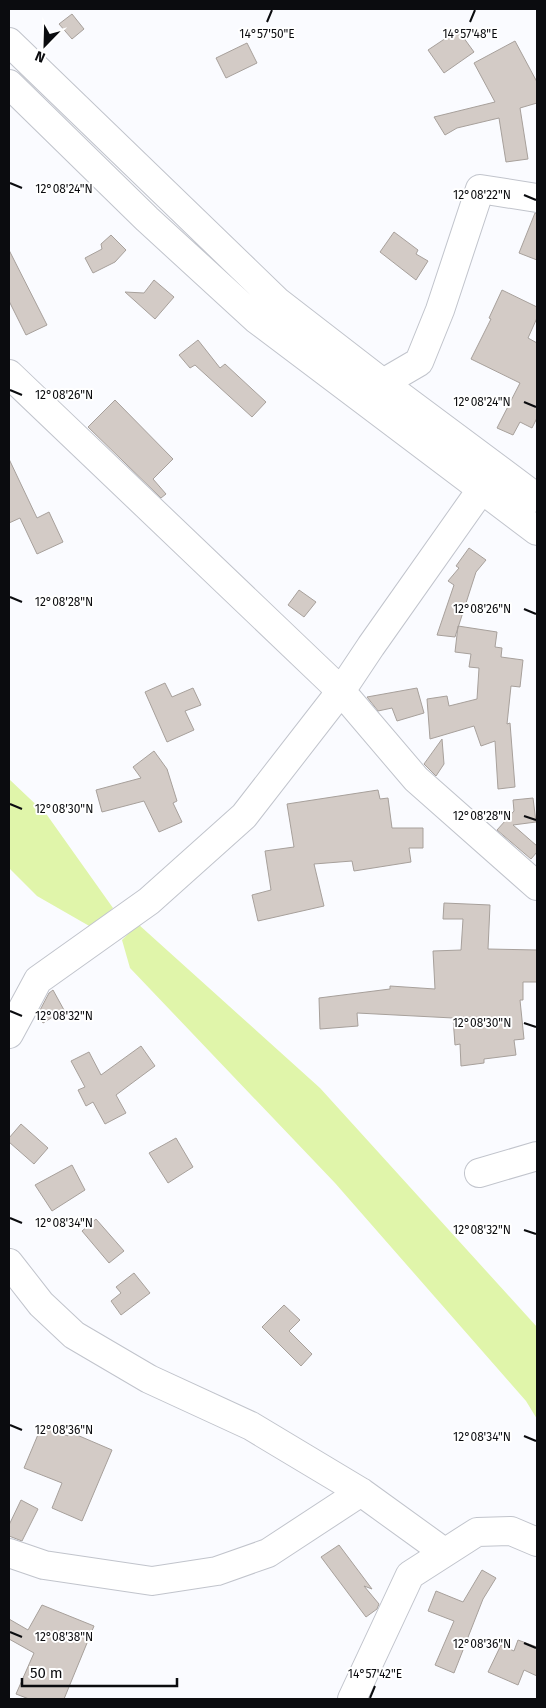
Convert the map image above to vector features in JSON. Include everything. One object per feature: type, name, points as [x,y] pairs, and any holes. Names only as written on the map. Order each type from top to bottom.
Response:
[{"type":"street","points":[[9,42],[277,301],[383,384],[537,498]]},
{"type":"street","points":[[9,84],[147,219],[256,319],[537,532]]},
{"type":"street","points":[[383,384],[419,362],[440,310],[480,189],[537,198]]},
{"type":"street","points":[[9,374],[341,691],[416,779],[537,886]]},
{"type":"street","points":[[9,1034],[38,980],[149,901],[244,816],[341,691],[481,490]]},
{"type":"street","points":[[479,1173],[537,1156]]},
{"type":"street","points":[[9,1263],[41,1304],[74,1335],[149,1379],[251,1426],[361,1492],[444,1552]]},
{"type":"street","points":[[9,1553],[44,1565],[152,1581],[217,1571],[268,1553],[361,1492]]},
{"type":"street","points":[[352,1699],[410,1575],[476,1532],[511,1531],[537,1542]]},
{"type":"green space","points":[[9,779],[47,815],[113,908],[91,927],[37,896],[9,868]]},
{"type":"green space","points":[[138,924],[320,1088],[537,1327],[537,1419],[526,1401],[335,1183],[130,968],[122,940]]},
{"type":"building","points":[[72,14],[84,29],[72,39],[59,24]]},
{"type":"building","points":[[458,30],[474,52],[444,73],[428,50]]},
{"type":"building","points":[[515,41],[537,82],[537,103],[520,108],[528,159],[506,162],[499,118],[457,128],[445,135],[434,117],[495,102],[474,63]]},
{"type":"building","points":[[247,43],[257,63],[226,78],[216,58]]},
{"type":"building","points":[[535,213],[537,213],[537,260],[519,253]]},
{"type":"building","points":[[394,232],[418,250],[416,254],[428,261],[416,280],[380,252]]},
{"type":"building","points":[[111,235],[126,250],[115,262],[93,273],[85,258],[102,249],[101,244]]},
{"type":"building","points":[[9,250],[47,325],[26,335],[9,301]]},
{"type":"building","points":[[154,280],[174,297],[155,319],[125,292],[144,293]]},
{"type":"building","points":[[502,290],[537,307],[537,318],[528,338],[537,343],[537,418],[532,428],[520,422],[513,435],[497,428],[520,383],[471,359],[491,319],[489,318]]},
{"type":"building","points":[[198,340],[220,368],[225,364],[266,402],[252,417],[195,365],[190,368],[179,355]]},
{"type":"building","points":[[115,400],[173,459],[153,479],[166,494],[161,498],[88,427]]},
{"type":"building","points":[[9,459],[37,518],[49,512],[63,542],[37,554],[20,518],[9,523]]},
{"type":"building","points":[[469,548],[486,560],[476,572],[455,637],[437,635],[454,585],[448,581],[459,568],[456,566]]},
{"type":"building","points":[[299,590],[316,602],[304,617],[288,605]]},
{"type":"building","points":[[458,626],[497,632],[495,647],[502,648],[501,657],[523,660],[520,687],[511,686],[507,724],[510,723],[515,787],[498,789],[495,741],[481,746],[474,726],[430,739],[427,699],[447,696],[449,706],[477,699],[479,668],[469,667],[471,654],[455,652]]},
{"type":"building","points":[[165,683],[172,697],[193,688],[201,705],[185,711],[194,730],[167,742],[145,692]]},
{"type":"building","points":[[417,688],[424,713],[397,721],[392,708],[378,711],[367,697]]},
{"type":"building","points":[[442,739],[444,764],[436,776],[424,764]]},
{"type":"building","points":[[154,751],[167,769],[177,801],[173,803],[182,822],[159,832],[144,801],[102,812],[96,790],[141,778],[133,767]]},
{"type":"building","points":[[378,790],[380,799],[388,798],[392,828],[423,828],[423,848],[409,848],[411,862],[354,871],[352,861],[314,864],[324,906],[258,921],[252,895],[271,890],[265,851],[294,847],[287,804]]},
{"type":"building","points":[[533,798],[536,822],[513,825],[537,846],[537,852],[531,859],[497,830],[514,811],[513,800]]},
{"type":"building","points":[[444,903],[490,905],[488,949],[537,950],[537,982],[523,982],[523,1000],[520,1000],[524,1039],[514,1040],[516,1055],[484,1059],[484,1063],[461,1066],[460,1044],[455,1045],[453,1018],[357,1013],[358,1026],[320,1029],[319,998],[390,989],[390,986],[435,989],[433,951],[461,950],[463,919],[443,919]]},
{"type":"building","points":[[53,990],[64,1010],[43,1023],[38,1014],[49,993]]},
{"type":"building","points":[[141,1046],[155,1066],[116,1095],[126,1113],[105,1124],[93,1102],[86,1106],[78,1090],[85,1087],[71,1061],[89,1052],[101,1075]]},
{"type":"building","points":[[21,1124],[48,1148],[34,1164],[9,1142],[9,1138]]},
{"type":"building","points":[[176,1138],[193,1167],[168,1183],[149,1153]]},
{"type":"building","points":[[72,1165],[85,1190],[52,1211],[35,1185]]},
{"type":"building","points":[[96,1219],[124,1251],[109,1263],[82,1231]]},
{"type":"building","points":[[134,1273],[150,1293],[121,1315],[111,1301],[121,1293],[116,1287]]},
{"type":"building","points":[[284,1305],[300,1320],[289,1331],[312,1354],[301,1366],[262,1327]]},
{"type":"building","points":[[42,1425],[68,1436],[70,1432],[112,1450],[82,1521],[52,1508],[62,1483],[24,1468]]},
{"type":"building","points":[[21,1500],[38,1509],[22,1541],[9,1536],[9,1525]]},
{"type":"building","points":[[339,1545],[372,1589],[364,1586],[379,1604],[377,1609],[366,1617],[321,1557]]},
{"type":"building","points":[[482,1570],[496,1578],[483,1599],[454,1673],[435,1665],[454,1621],[428,1611],[436,1591],[463,1602]]},
{"type":"building","points":[[42,1605],[94,1626],[64,1699],[29,1699],[16,1694],[34,1653],[9,1639],[9,1619],[28,1630]]},
{"type":"building","points":[[518,1640],[537,1647],[537,1676],[524,1670],[518,1685],[488,1672],[501,1645],[514,1651]]}]
